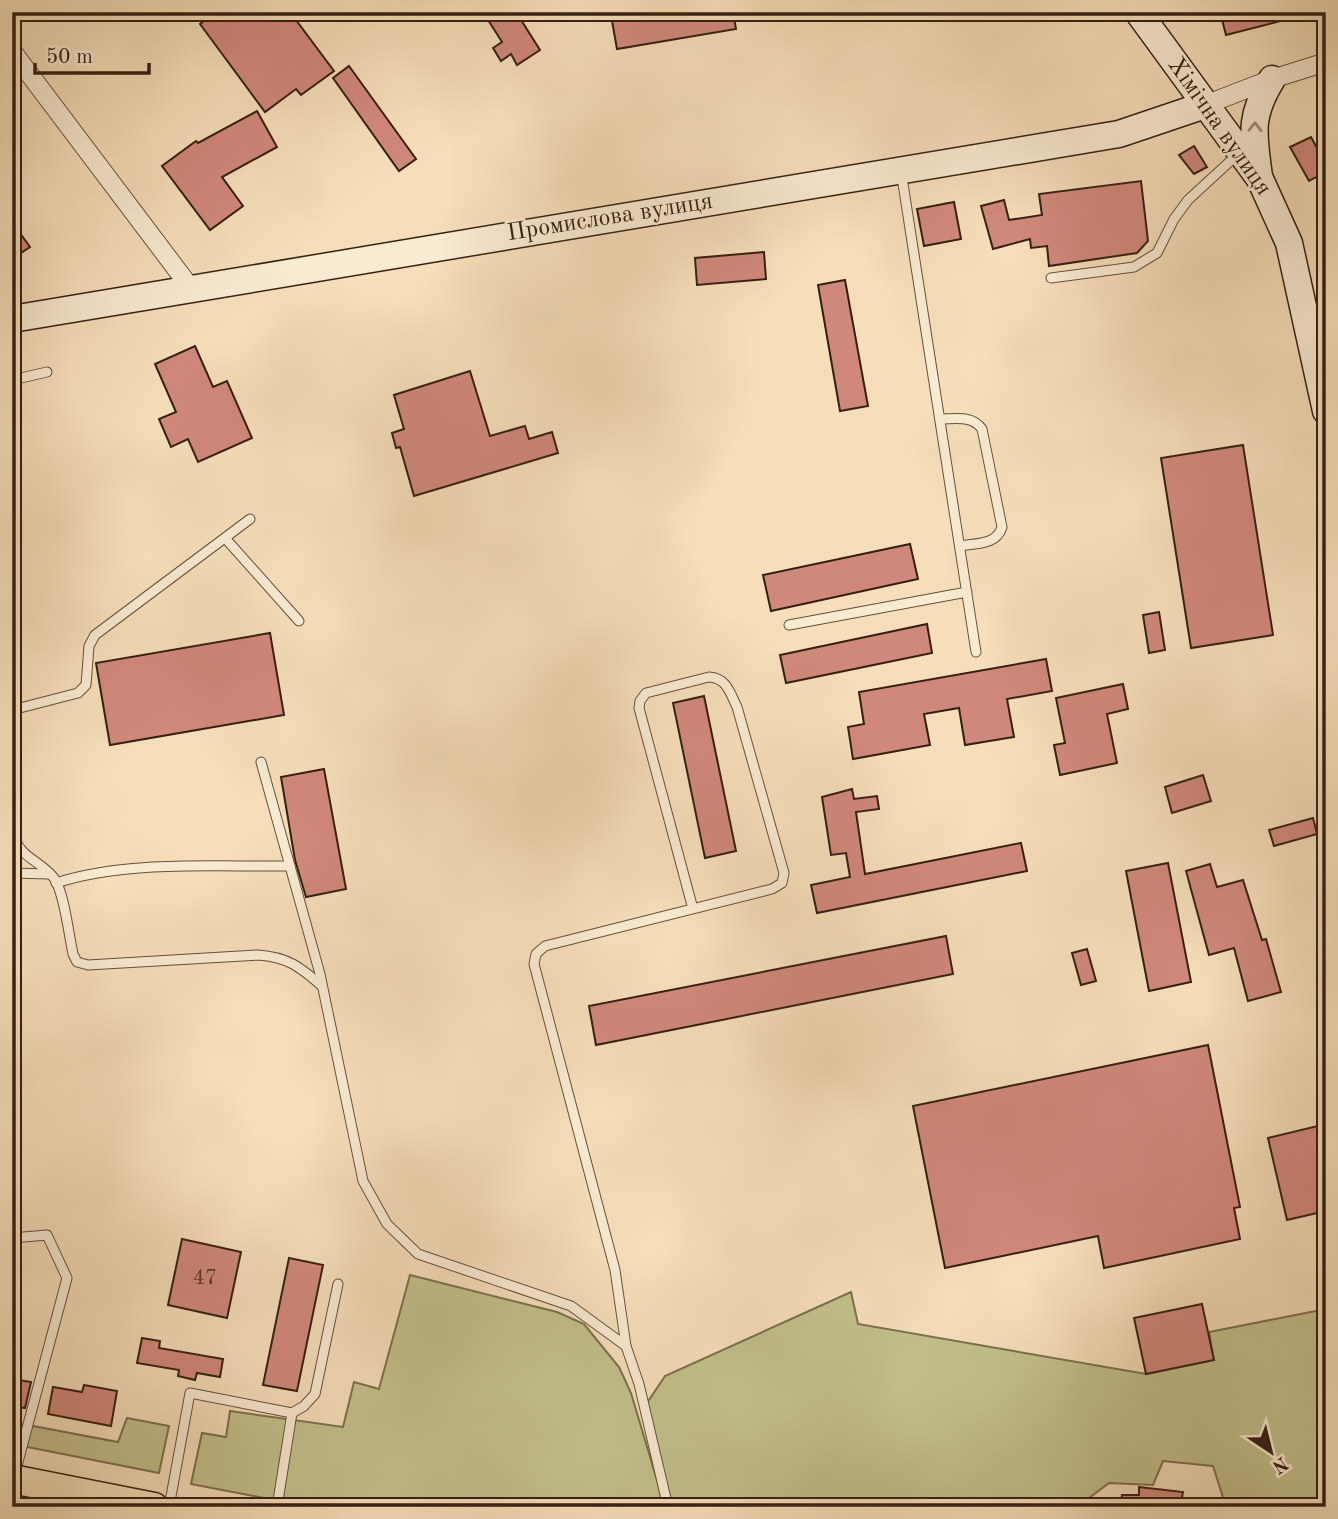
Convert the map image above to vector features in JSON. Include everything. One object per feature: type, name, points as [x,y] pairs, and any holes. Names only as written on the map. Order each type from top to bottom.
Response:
[{"type":"main road","points":[[13,1479],[154,1507]]},
{"type":"street","name":"Хімічна вулиця","points":[[1138,12],[1260,179],[1289,243],[1326,411]]},
{"type":"street","points":[[12,51],[190,287]]},
{"type":"street","points":[[1205,105],[1326,62]]},
{"type":"street","points":[[1260,179],[1254,133],[1255,116],[1260,99],[1272,79]]},
{"type":"street","name":"Промислова вулиця","points":[[16,316],[1119,134],[1205,105]]},
{"type":"lane","points":[[1051,278],[1134,267],[1145,262],[1157,253],[1174,219],[1188,200],[1240,152]]},
{"type":"lane","points":[[901,170],[976,652]]},
{"type":"lane","points":[[12,380],[47,372]]},
{"type":"lane","points":[[940,419],[969,418],[976,421],[982,429],[1002,527],[1000,536],[993,541],[960,546]]},
{"type":"lane","points":[[12,710],[78,693],[86,685],[89,646],[94,635],[250,519]]},
{"type":"lane","points":[[225,538],[299,621]]},
{"type":"lane","points":[[789,625],[967,592]]},
{"type":"lane","points":[[668,1507],[639,1384],[626,1346],[615,1270],[534,964],[536,954],[545,946],[693,909],[772,889],[782,883],[784,873],[737,707],[726,682],[717,677],[646,693],[639,708],[693,909]]},
{"type":"lane","points":[[261,762],[322,986],[363,1181],[387,1224],[418,1254],[571,1306],[626,1346]]},
{"type":"lane","points":[[12,828],[18,848],[56,883],[77,961],[88,965],[276,956],[296,964],[322,986]]},
{"type":"lane","points":[[56,883],[85,874],[123,869],[290,866]]},
{"type":"lane","points":[[12,873],[48,874]]},
{"type":"lane","points":[[12,1238],[47,1235],[67,1278],[13,1479]]},
{"type":"lane","points":[[169,1507],[190,1393],[292,1413],[304,1406],[315,1394],[338,1284]]},
{"type":"lane","points":[[277,1507],[292,1413]]},
{"type":"shaded area","points":[[410,1275],[557,1312],[584,1324],[619,1367],[631,1393],[665,1507],[311,1507],[191,1484],[202,1433],[226,1437],[230,1411],[343,1427],[354,1382],[379,1389]]},
{"type":"shaded area","points":[[851,1292],[858,1324],[1146,1374],[1214,1360],[1209,1332],[1326,1309],[1326,1507],[1226,1507],[1213,1466],[1163,1461],[1153,1485],[1109,1483],[1077,1507],[671,1507],[647,1403],[665,1376]]},
{"type":"shaded area","points":[[127,1418],[169,1426],[159,1473],[12,1444],[12,1422],[118,1442]]},
{"type":"building","points":[[216,12],[290,12],[334,71],[301,95],[296,89],[265,112],[200,24]]},
{"type":"building","points":[[483,12],[516,12],[540,50],[517,65],[511,54],[501,61],[493,48],[502,42]]},
{"type":"building","points":[[621,12],[733,12],[736,29],[617,49],[612,21],[623,20]]},
{"type":"building","points":[[1220,12],[1296,12],[1296,17],[1226,35]]},
{"type":"building","points":[[349,66],[416,159],[399,171],[333,78]]},
{"type":"building","points":[[257,111],[277,147],[222,177],[243,206],[210,230],[162,166],[196,141],[198,143]]},
{"type":"building","points":[[1311,137],[1326,165],[1326,172],[1309,181],[1290,147]]},
{"type":"building","points":[[1194,146],[1207,167],[1194,174],[1179,155]]},
{"type":"building","points":[[1141,181],[1148,241],[1137,253],[1049,266],[1047,246],[1031,248],[1030,239],[993,249],[981,206],[1004,200],[1009,220],[1042,215],[1039,194]]},
{"type":"building","points":[[954,202],[961,239],[924,246],[917,209]]},
{"type":"building","points":[[12,222],[30,247],[12,259]]},
{"type":"building","points":[[764,252],[766,279],[697,285],[695,258]]},
{"type":"building","points":[[845,280],[868,406],[840,411],[818,285]]},
{"type":"building","points":[[195,346],[213,387],[227,381],[252,438],[198,462],[188,439],[171,447],[159,419],[176,412],[155,364]]},
{"type":"building","points":[[470,371],[490,436],[525,426],[529,439],[552,432],[558,453],[414,496],[400,447],[396,448],[392,433],[404,429],[394,395]]},
{"type":"building","points":[[1243,445],[1273,635],[1191,648],[1161,458]]},
{"type":"building","points":[[910,544],[918,579],[771,611],[763,575]]},
{"type":"building","points":[[1159,612],[1165,650],[1149,653],[1143,615]]},
{"type":"building","points":[[927,624],[932,653],[786,683],[780,655]]},
{"type":"building","points":[[270,633],[284,715],[110,745],[96,663]]},
{"type":"building","points":[[1046,659],[1052,691],[1007,699],[1014,737],[965,745],[959,708],[924,714],[930,745],[853,759],[848,727],[864,724],[859,692]]},
{"type":"building","points":[[1123,684],[1128,709],[1107,714],[1117,763],[1060,775],[1054,745],[1065,743],[1056,698]]},
{"type":"building","points":[[704,696],[736,851],[705,858],[673,703]]},
{"type":"building","points":[[324,769],[346,889],[306,897],[295,860],[281,777]]},
{"type":"building","points":[[1203,775],[1211,801],[1172,813],[1165,787]]},
{"type":"building","points":[[852,789],[854,799],[877,796],[879,809],[856,812],[865,874],[1021,843],[1027,871],[817,913],[811,885],[850,877],[846,853],[831,855],[822,797]]},
{"type":"building","points":[[1313,818],[1317,834],[1274,846],[1269,830]]},
{"type":"building","points":[[1168,863],[1191,982],[1149,991],[1126,871]]},
{"type":"building","points":[[1210,864],[1217,887],[1243,880],[1262,940],[1266,939],[1281,992],[1248,1001],[1234,948],[1209,955],[1186,871]]},
{"type":"building","points":[[946,936],[953,974],[596,1045],[589,1006]]},
{"type":"building","points":[[1087,949],[1096,981],[1081,985],[1072,953]]},
{"type":"building","points":[[1208,1045],[1240,1207],[1234,1208],[1240,1239],[1104,1268],[1098,1236],[945,1268],[913,1106]]},
{"type":"building","points":[[1326,1124],[1326,1211],[1287,1220],[1268,1138]]},
{"type":"building","points":[[182,1239],[241,1252],[227,1318],[168,1305]]},
{"type":"building","points":[[289,1258],[323,1265],[297,1391],[263,1385]]},
{"type":"building","points":[[1202,1304],[1214,1360],[1146,1374],[1134,1318]]},
{"type":"building","points":[[142,1338],[160,1341],[159,1348],[223,1359],[220,1377],[197,1373],[195,1380],[178,1376],[179,1370],[137,1363]]},
{"type":"building","points":[[12,1379],[31,1382],[25,1408],[12,1406]]},
{"type":"building","points":[[84,1385],[117,1391],[111,1426],[48,1414],[53,1387],[82,1392]]},
{"type":"building","points":[[1139,1487],[1183,1492],[1180,1507],[1120,1507],[1122,1495],[1139,1495]]}]
